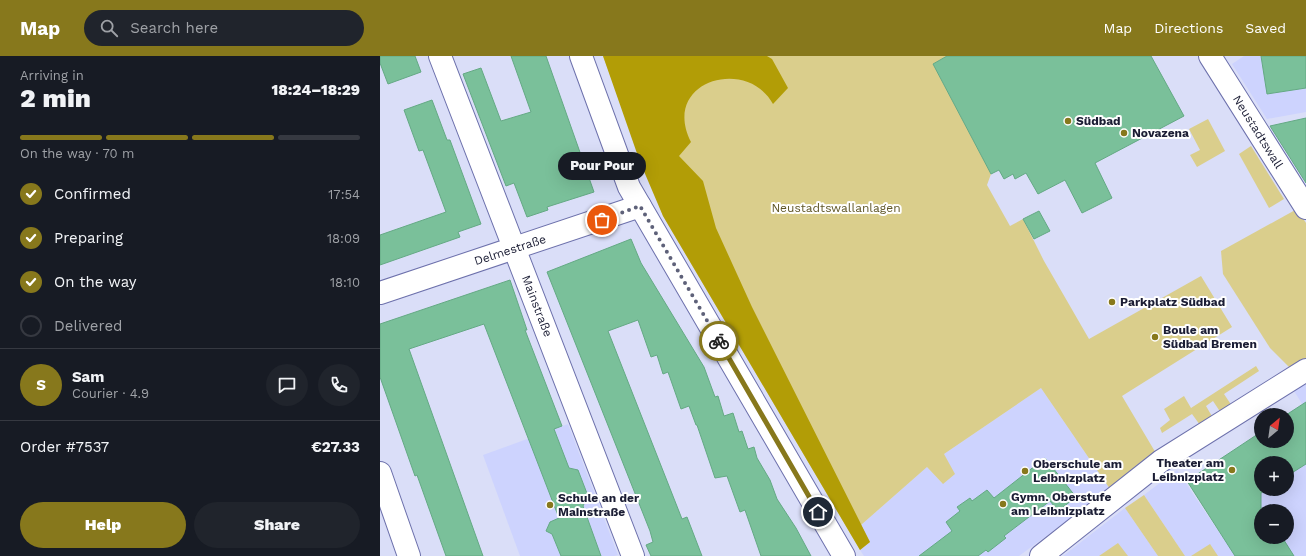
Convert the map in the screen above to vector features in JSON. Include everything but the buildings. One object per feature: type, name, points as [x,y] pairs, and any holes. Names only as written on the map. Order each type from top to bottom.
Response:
[{"type":"street","name":"Mainstraße","points":[[440,56],[633,556]]},
{"type":"street","points":[[581,56],[629,187],[844,556]]},
{"type":"street","name":"Neustadtswall","points":[[1210,56],[1306,208]]},
{"type":"street","name":"Delmestraße","points":[[380,293],[640,206]]},
{"type":"street","points":[[1041,556],[1161,461],[1306,370]]},
{"type":"street","points":[[380,473],[402,554]]},
{"type":"shaded area","points":[[603,56],[767,56],[772,59],[788,88],[773,104],[761,89],[745,81],[727,79],[711,82],[696,91],[687,104],[685,121],[691,142],[679,156],[703,181],[716,228],[752,307],[870,542],[860,550],[663,216],[640,162]]},
{"type":"shaded area","points":[[1244,56],[1306,56],[1306,112],[1267,119],[1232,64]]},
{"type":"shaded area","points":[[1306,384],[1306,410],[1294,391]]},
{"type":"shaded area","name":"Oberschule am Leibnizplatz","points":[[1041,388],[1110,489],[1019,556],[864,556],[860,550],[870,542],[861,525],[927,467],[942,483],[944,454]]},
{"type":"shaded area","name":"Schule an der Mainstraße","points":[[568,424],[618,555],[520,556],[483,455]]},
{"type":"shaded area","name":"Oberschule am Leibnizplatz","points":[[1306,464],[1306,556],[1185,556],[1144,495],[1177,470],[1225,541],[1254,538],[1254,544],[1294,544],[1294,504],[1256,504],[1252,498],[1255,496],[1294,496],[1294,472]]},
{"type":"shaded area","name":"Oberschule am Leibnizplatz","points":[[1125,508],[1158,556],[1063,556]]},
{"type":"green space","name":"Neustadtswallanlagen","points":[[603,56],[947,56],[933,64],[991,174],[987,185],[1010,226],[1023,219],[1044,261],[1089,339],[1201,276],[1232,327],[1122,396],[1157,455],[1110,489],[1041,388],[944,454],[955,474],[943,484],[927,467],[861,525],[870,542],[860,550],[663,216]]},
{"type":"green space","points":[[1208,119],[1225,151],[1197,167],[1190,155],[1200,150],[1189,129]]},
{"type":"green space","points":[[1251,146],[1284,199],[1269,208],[1239,154]]},
{"type":"green space","points":[[1297,209],[1306,223],[1306,361],[1292,370],[1270,348],[1223,274],[1221,251]]},
{"type":"green space","points":[[1256,366],[1259,371],[1224,394],[1232,406],[1221,413],[1213,401],[1206,406],[1213,418],[1200,425],[1192,414],[1162,433],[1160,428],[1170,420],[1164,409],[1184,396],[1191,408]]},
{"type":"green space","points":[[1144,495],[1185,556],[1158,556],[1125,508]]},
{"type":"green space","points":[[1118,543],[1128,556],[1099,556]]},
{"type":"green space","points":[[1210,544],[1218,556],[1191,556]]},
{"type":"way so far","points":[[602,220],[640,206],[719,341]]},
{"type":"place","name":"Südbad","points":[[1068,121]]},
{"type":"place","name":"Novazena","points":[[1124,133]]},
{"type":"place","name":"Pour Pour","points":[[602,220]]},
{"type":"place","name":"Parkplatz Südbad","points":[[1112,302]]},
{"type":"place","name":"Boule am Südbad Bremen","points":[[1155,337]]},
{"type":"place","name":"Theater am Leibnizplatz","points":[[1232,470]]},
{"type":"place","name":"Oberschule am Leibnizplatz","points":[[1025,471]]},
{"type":"place","name":"Gymn. Oberstufe am Leibnizplatz","points":[[1003,504]]},
{"type":"place","name":"Schule an der Mainstraße","points":[[550,505]]},
{"type":"route","points":[[719,341],[818,512]]}]
